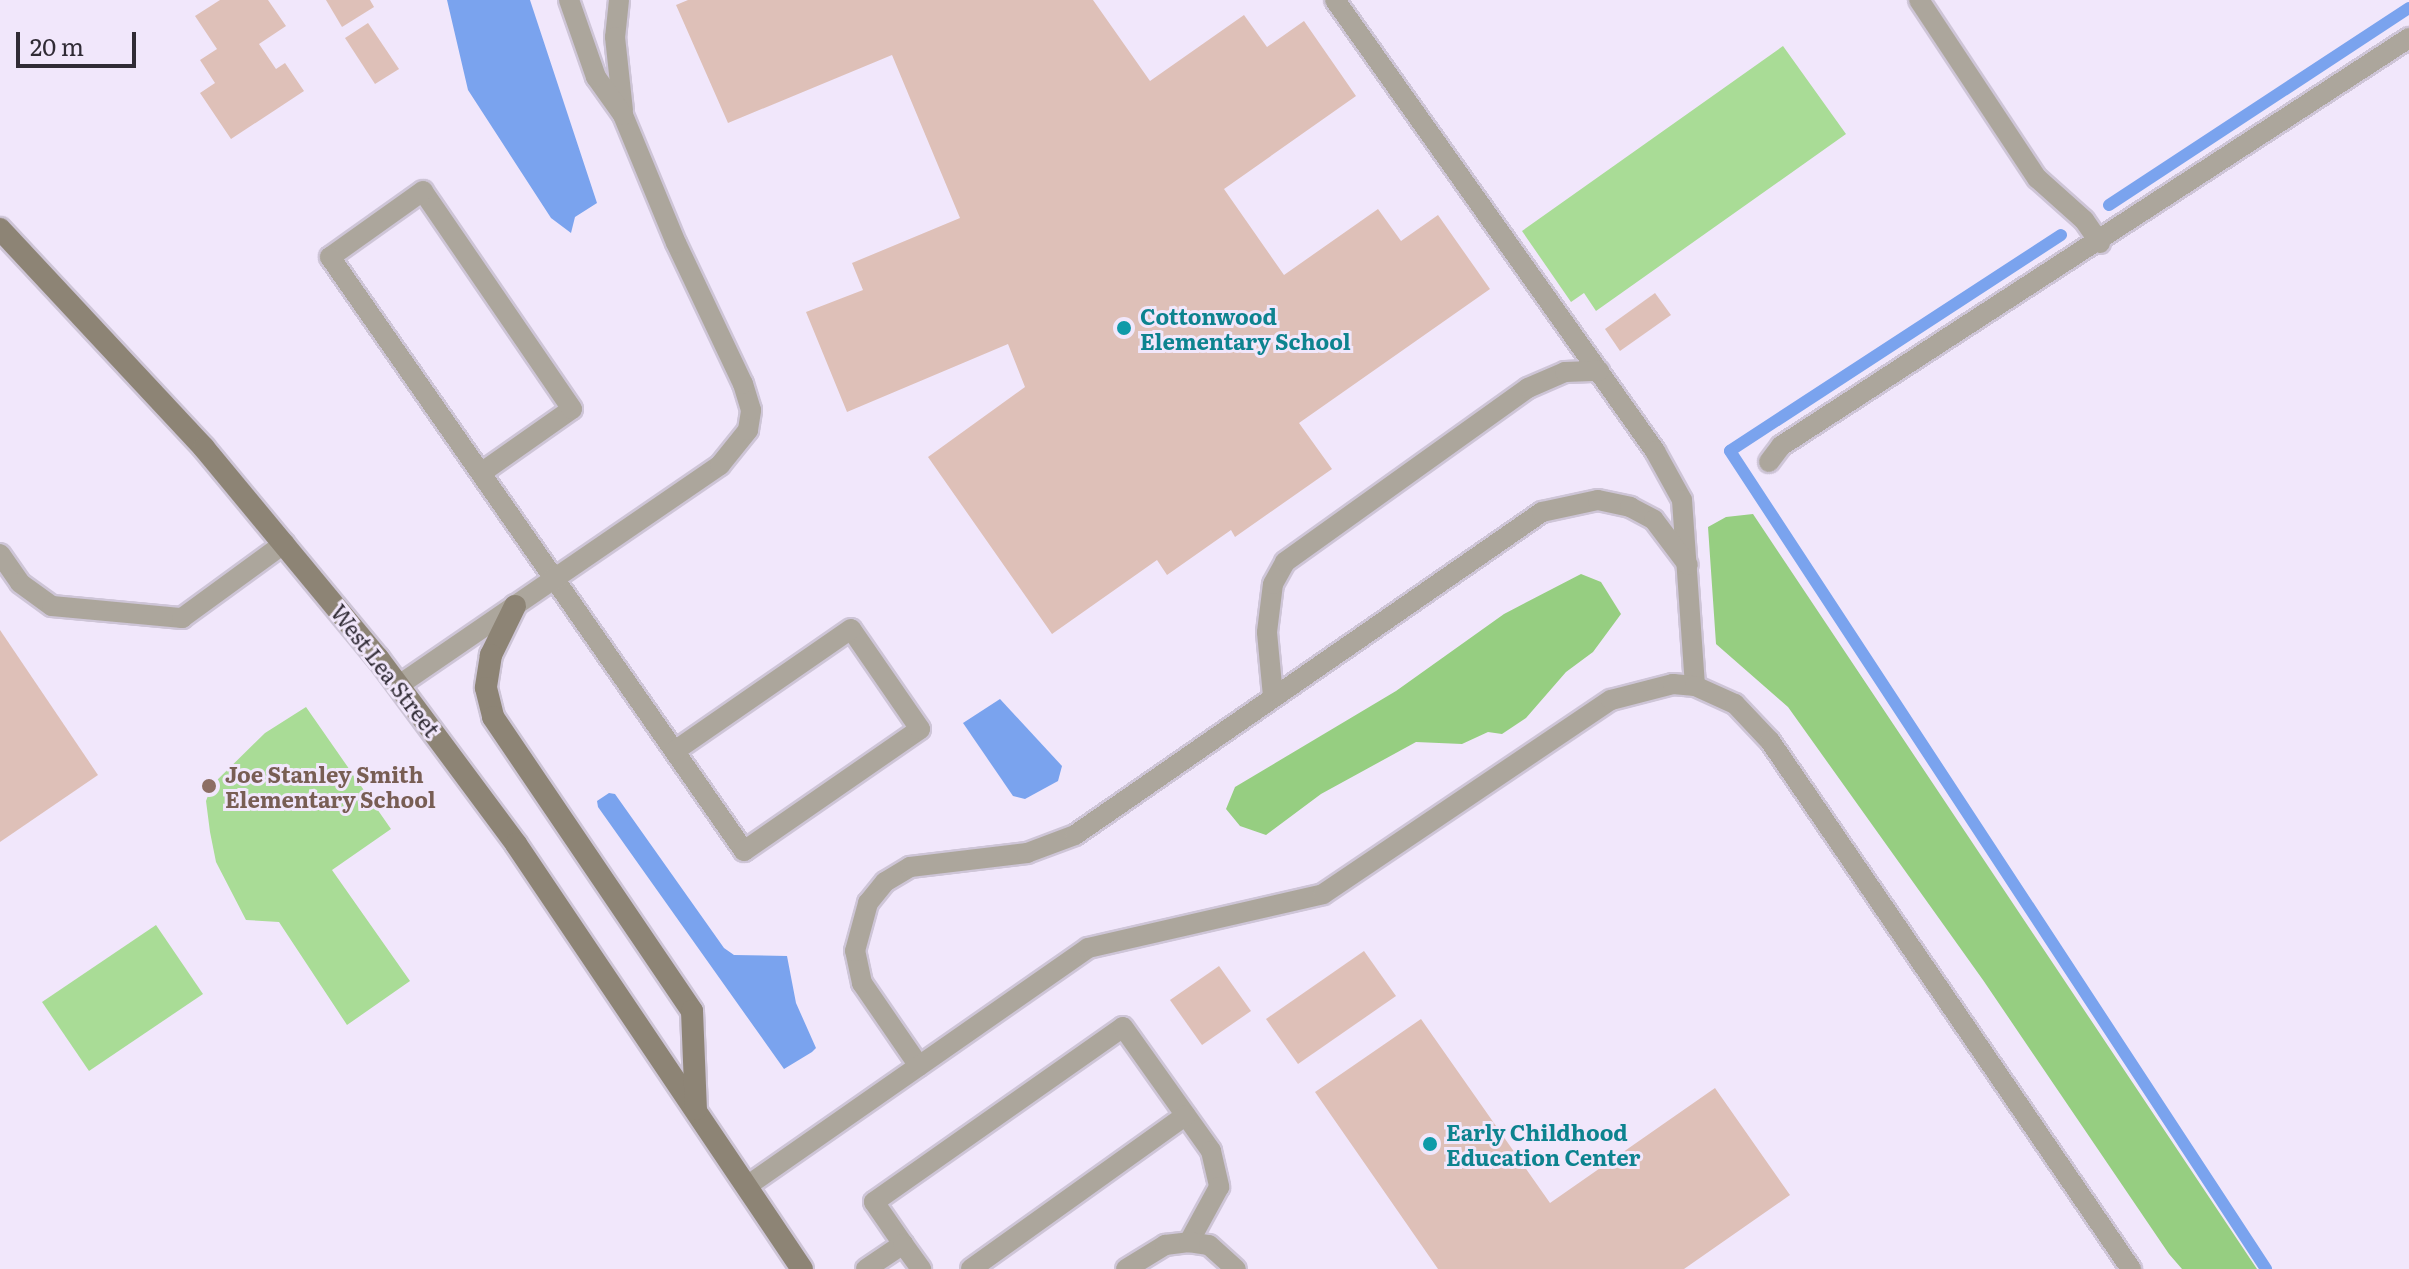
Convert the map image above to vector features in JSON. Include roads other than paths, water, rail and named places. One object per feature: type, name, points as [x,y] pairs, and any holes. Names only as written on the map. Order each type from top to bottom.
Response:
[{"type":"main road","name":"West Lea Street","points":[[0,229],[285,543],[399,685],[516,844],[802,1269]]},
{"type":"main road","points":[[515,606],[491,655],[486,688],[493,717],[692,1011],[696,1110]]},
{"type":"lane","points":[[399,685],[720,465],[748,430],[743,384],[676,243],[623,115],[596,77],[569,0]]},
{"type":"lane","points":[[619,0],[615,37],[623,115]]},
{"type":"lane","points":[[1335,0],[1599,371],[1682,500],[1695,686]]},
{"type":"lane","points":[[1919,0],[2037,178],[2084,220],[2100,243]]},
{"type":"lane","points":[[1769,462],[1781,446],[2100,243],[2409,38]]},
{"type":"lane","points":[[481,473],[572,409],[423,191],[330,257],[744,851],[920,729],[851,629],[675,751]]},
{"type":"lane","points":[[1273,696],[1266,667],[1267,632],[1273,584],[1285,562],[1528,388],[1565,372],[1599,371]]},
{"type":"lane","points":[[919,1066],[862,983],[855,951],[868,903],[885,882],[910,867],[1054,846],[1510,531],[1570,502],[1598,500],[1630,507],[1654,520],[1688,565]]},
{"type":"lane","points":[[0,554],[20,583],[52,606],[182,618],[285,543]]},
{"type":"lane","points":[[747,1186],[1088,948],[1323,894],[1611,700],[1673,684],[1695,686],[1735,704],[1770,741],[2131,1269]]},
{"type":"lane","points":[[921,1269],[874,1202],[1123,1027],[1211,1151],[1219,1187],[1189,1242]]},
{"type":"lane","points":[[971,1269],[1186,1115]]},
{"type":"lane","points":[[1126,1269],[1165,1245],[1189,1242],[1209,1245],[1236,1269]]},
{"type":"lane","points":[[866,1269],[903,1244]]},
{"type":"water","points":[[447,0],[530,0],[597,203],[575,217],[571,233],[551,218],[468,90]]},
{"type":"water","points":[[1000,699],[1062,766],[1058,781],[1025,799],[1013,796],[963,723]]},
{"type":"water","points":[[609,793],[615,794],[724,948],[734,955],[787,956],[796,1003],[816,1048],[812,1052],[784,1069],[598,807],[597,801]]},
{"type":"waterway","points":[[2109,205],[2409,8]]},
{"type":"waterway","points":[[2061,235],[1730,451],[2266,1269]]},
{"type":"place","name":"Cottonwood Elementary School","points":[[1124,328]]},
{"type":"place","name":"Joe Stanley Smith Elementary School","points":[[209,786]]},
{"type":"place","name":"Early Childhood Education Center","points":[[1430,1144]]}]
